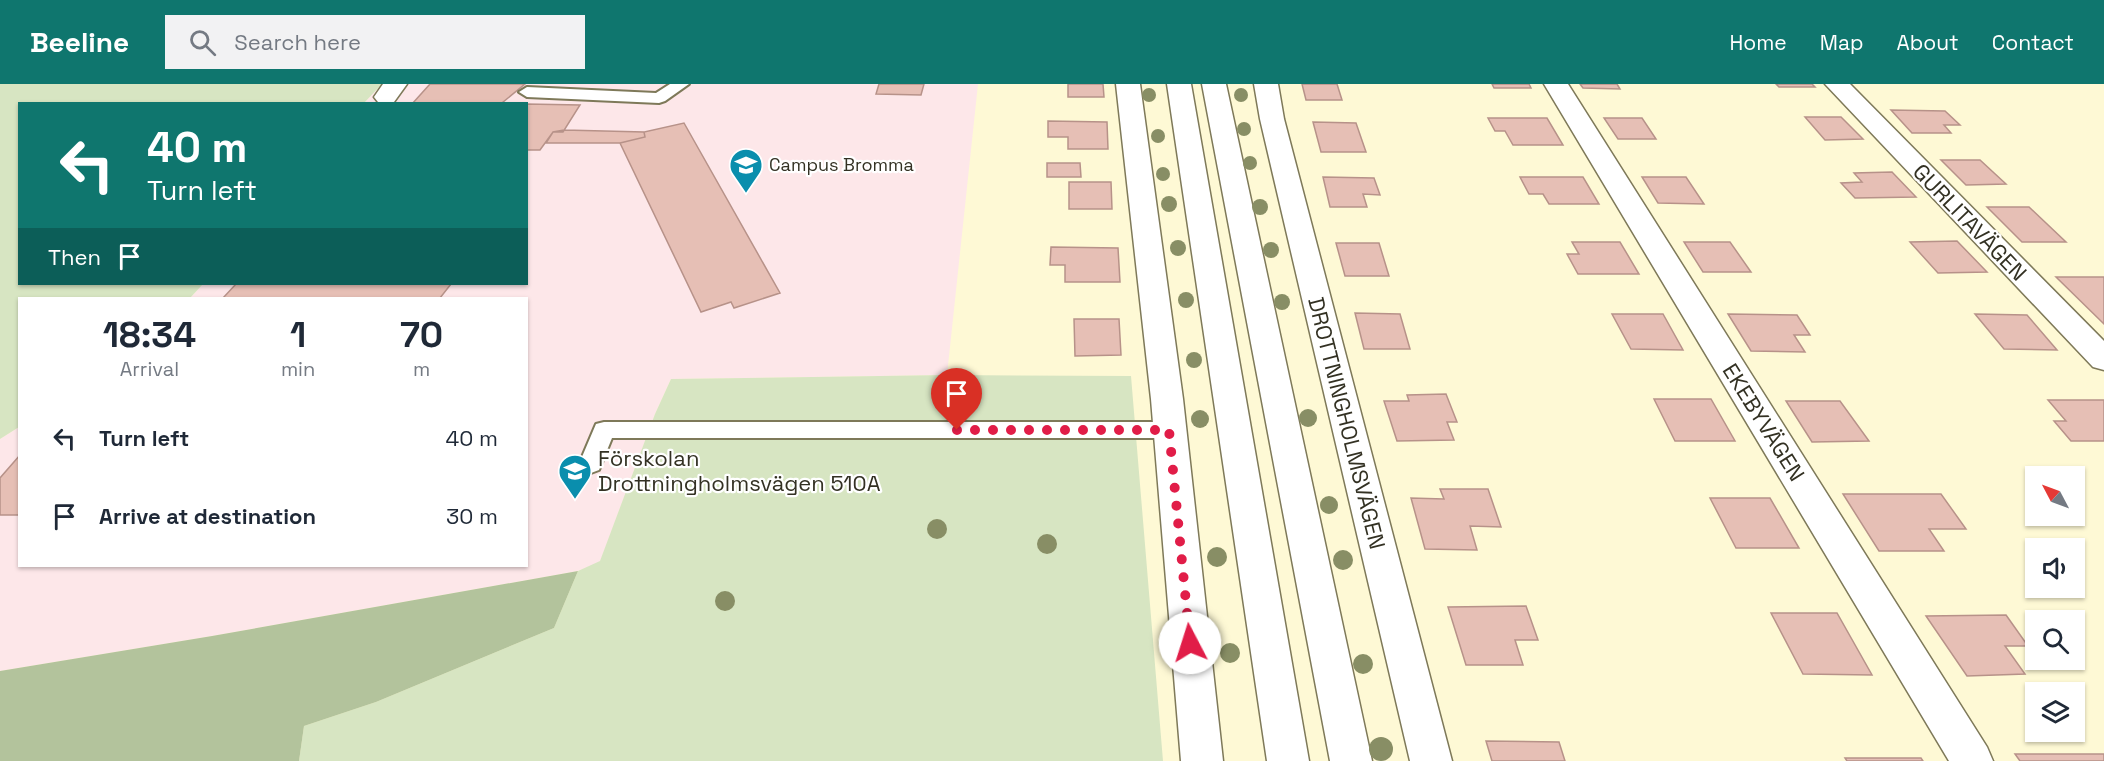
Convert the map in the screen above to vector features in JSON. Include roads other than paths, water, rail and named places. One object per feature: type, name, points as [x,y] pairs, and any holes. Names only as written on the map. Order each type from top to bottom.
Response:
[{"type":"street","points":[[1128,84],[1169,430],[1202,761]]},
{"type":"street","points":[[1179,84],[1288,761]]},
{"type":"street","points":[[1214,84],[1351,761]]},
{"type":"street","name":"DROTTNINGHOLMSVÄGEN","points":[[1266,84],[1272,119],[1431,761]]},
{"type":"street","name":"EKEBYVÄGEN","points":[[1556,84],[1972,761]]},
{"type":"street","name":"GURLITAVÄGEN","points":[[1837,84],[2102,356]]},
{"type":"lane","points":[[527,92],[659,98],[681,84]]},
{"type":"lane","points":[[591,464],[604,430],[1169,430]]},
{"type":"place","name":"Campus Bromma","points":[[746,194]]},
{"type":"place","name":"Förskolan Drottningholmsvägen 510A","points":[[575,500]]}]
